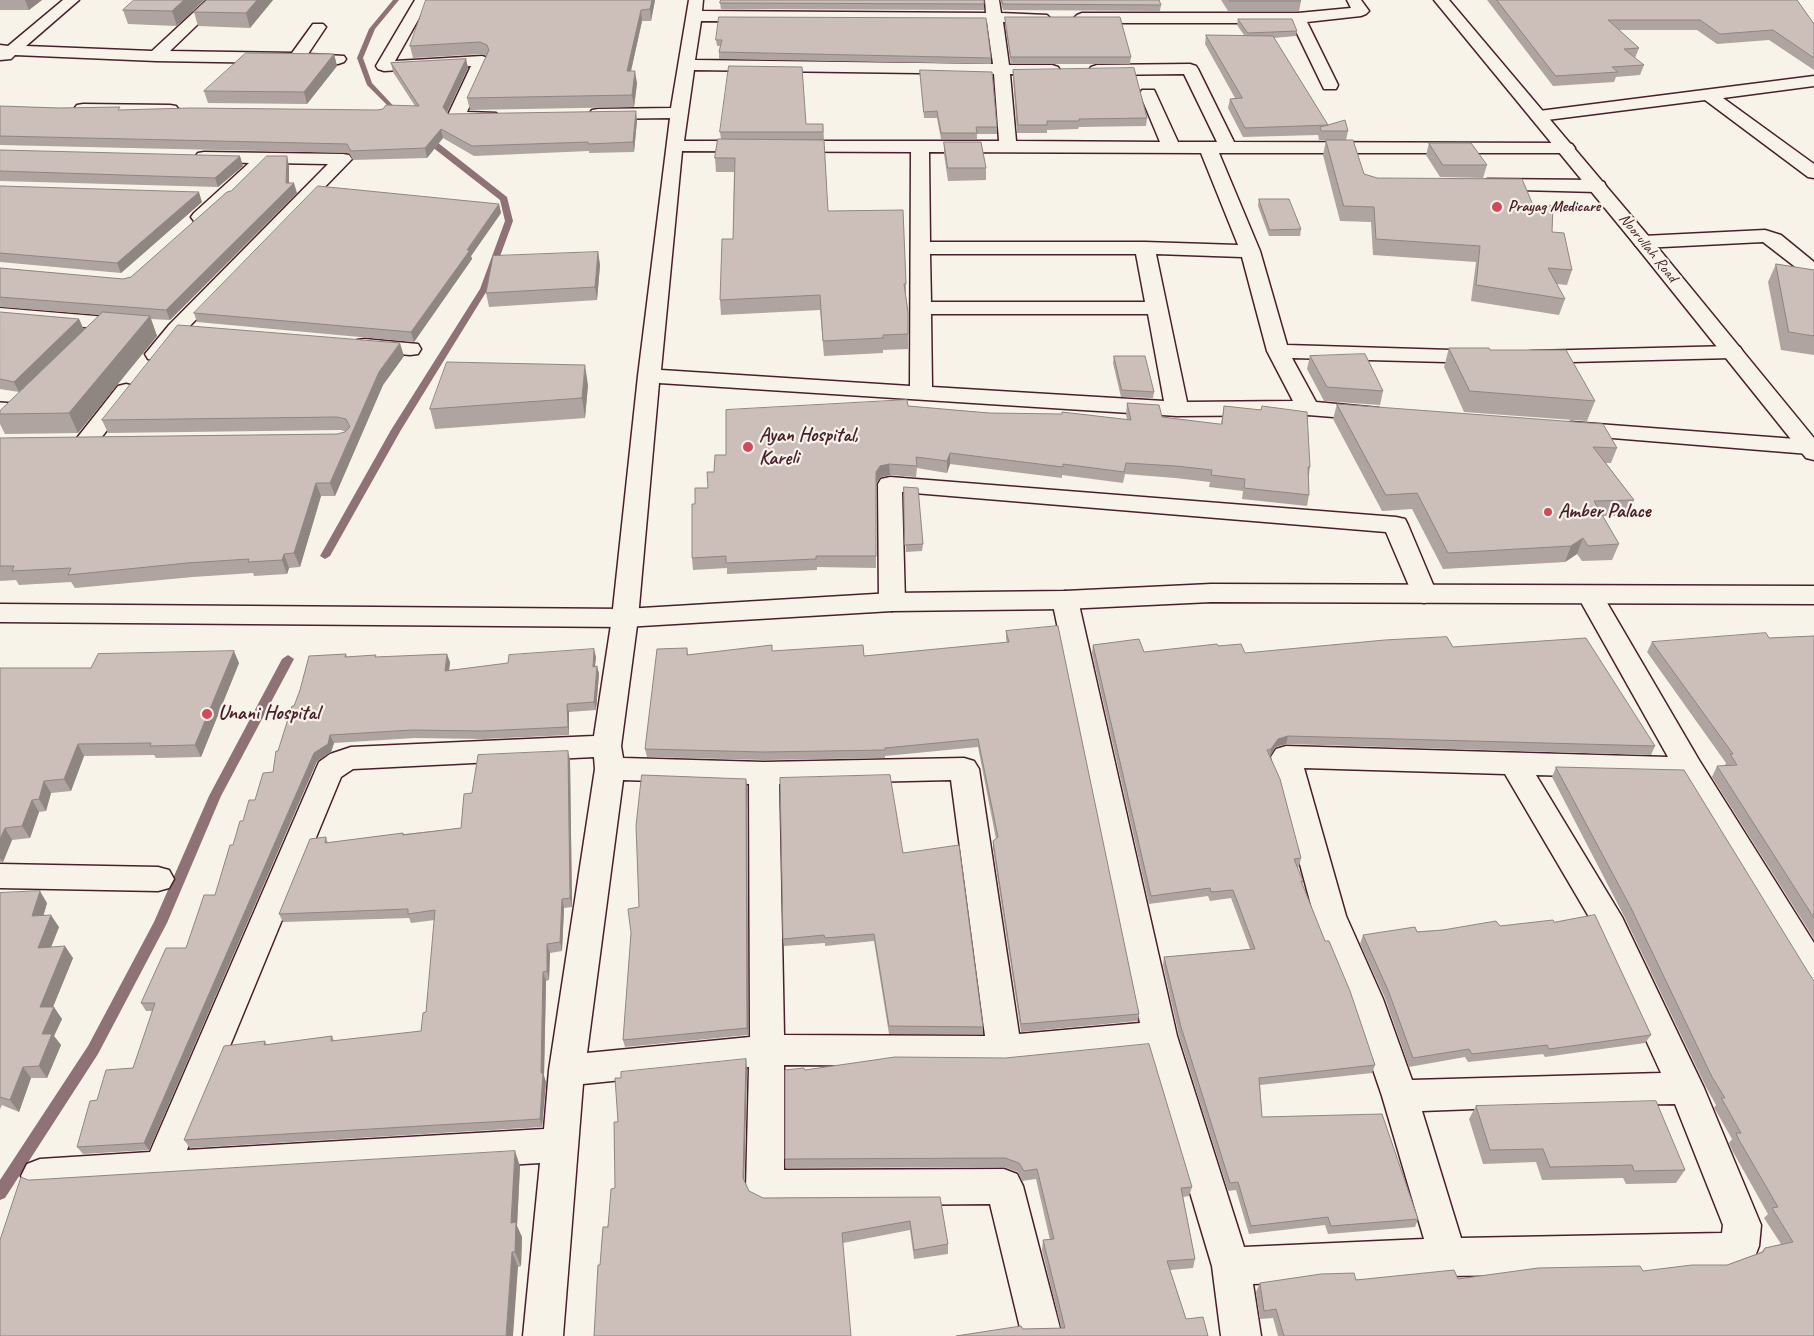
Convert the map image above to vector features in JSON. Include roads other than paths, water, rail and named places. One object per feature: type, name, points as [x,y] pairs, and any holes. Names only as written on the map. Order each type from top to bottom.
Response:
[{"type":"street","points":[[4,54],[72,0]]},
{"type":"street","points":[[156,56],[216,0]]},
{"type":"street","points":[[426,0],[422,0],[384,66],[482,61],[456,117],[504,116]]},
{"type":"street","points":[[992,0],[1002,71],[1008,146]]},
{"type":"street","points":[[1207,0],[1214,18]]},
{"type":"street","points":[[543,1336],[567,1070],[625,618],[674,146],[694,8],[995,18],[1298,18],[1361,11],[1354,0]]},
{"type":"street","name":"Noorullah Road","points":[[1441,0],[1566,148],[1812,450]]},
{"type":"street","points":[[1298,18],[1330,85]]},
{"type":"street","points":[[297,58],[318,27]]},
{"type":"street","points":[[4,54],[338,59]]},
{"type":"street","points":[[686,65],[1002,71],[1190,70],[1218,147],[1278,352],[1308,408]]},
{"type":"street","points":[[1539,116],[1814,81]]},
{"type":"street","points":[[1148,94],[1171,147]]},
{"type":"street","points":[[1709,95],[1814,173]]},
{"type":"street","points":[[71,108],[190,110]]},
{"type":"street","points":[[582,115],[679,113]]},
{"type":"street","points":[[674,146],[1566,148]]},
{"type":"street","points":[[920,146],[921,392]]},
{"type":"street","points":[[115,442],[76,443],[143,371],[176,329],[343,159],[185,157]]},
{"type":"street","points":[[184,232],[264,159]]},
{"type":"street","points":[[1471,185],[1596,186]]},
{"type":"street","points":[[196,194],[226,195]]},
{"type":"street","points":[[1643,242],[1765,236],[1774,239],[1814,272]]},
{"type":"street","points":[[919,248],[1145,248],[1250,251]]},
{"type":"street","points":[[1145,248],[1177,409]]},
{"type":"street","points":[[920,308],[1157,308]]},
{"type":"street","points":[[0,314],[205,331]]},
{"type":"street","points":[[84,343],[105,323]]},
{"type":"street","points":[[342,343],[410,348]]},
{"type":"street","points":[[1278,352],[1504,357],[1732,352]]},
{"type":"street","points":[[649,376],[1177,409],[1308,408],[1396,415]]},
{"type":"street","points":[[0,394],[37,390],[12,414]]},
{"type":"street","points":[[1554,427],[1812,450]]},
{"type":"street","points":[[892,602],[890,484],[1396,525],[1424,594]]},
{"type":"street","points":[[0,613],[625,618],[892,602],[1065,600],[1211,593],[1814,595]]},
{"type":"street","points":[[1590,594],[1689,768],[1814,971]]},
{"type":"street","points":[[1065,600],[1160,1036],[1231,1266],[1241,1336]]},
{"type":"street","points":[[1448,1257],[1400,1096],[1366,999],[1330,916],[1286,757],[1689,768]]},
{"type":"street","points":[[161,1169],[329,770],[340,762],[351,758],[608,758],[764,773],[964,770],[1004,1051]]},
{"type":"street","points":[[1231,1266],[1448,1257],[1719,1253],[1740,1246],[1742,1225],[1686,1088],[1606,917],[1514,763]]},
{"type":"street","points":[[764,773],[767,1050],[765,1188],[1004,1186],[1042,1336]]},
{"type":"street","points":[[0,876],[158,879]]},
{"type":"street","points":[[567,1070],[767,1050],[1004,1051],[1160,1036]]},
{"type":"street","points":[[1400,1096],[1554,1090],[1686,1088]]},
{"type":"street","points":[[40,1176],[561,1145]]},
{"type":"waterway","points":[[396,0],[372,29],[360,58],[369,84],[399,115]]},
{"type":"waterway","points":[[325,556],[396,430],[484,289],[509,221],[504,199],[425,137]]},
{"type":"waterway","points":[[0,1193],[93,1050],[160,923],[215,796],[288,659]]},
{"type":"place","name":"Prayag Medicare","points":[[1497,207]]},
{"type":"place","name":"Ayan Hospital, Kareli","points":[[748,447]]},
{"type":"place","name":"Amber Palace","points":[[1548,512]]},
{"type":"place","name":"Unani Hospital","points":[[207,714]]}]
